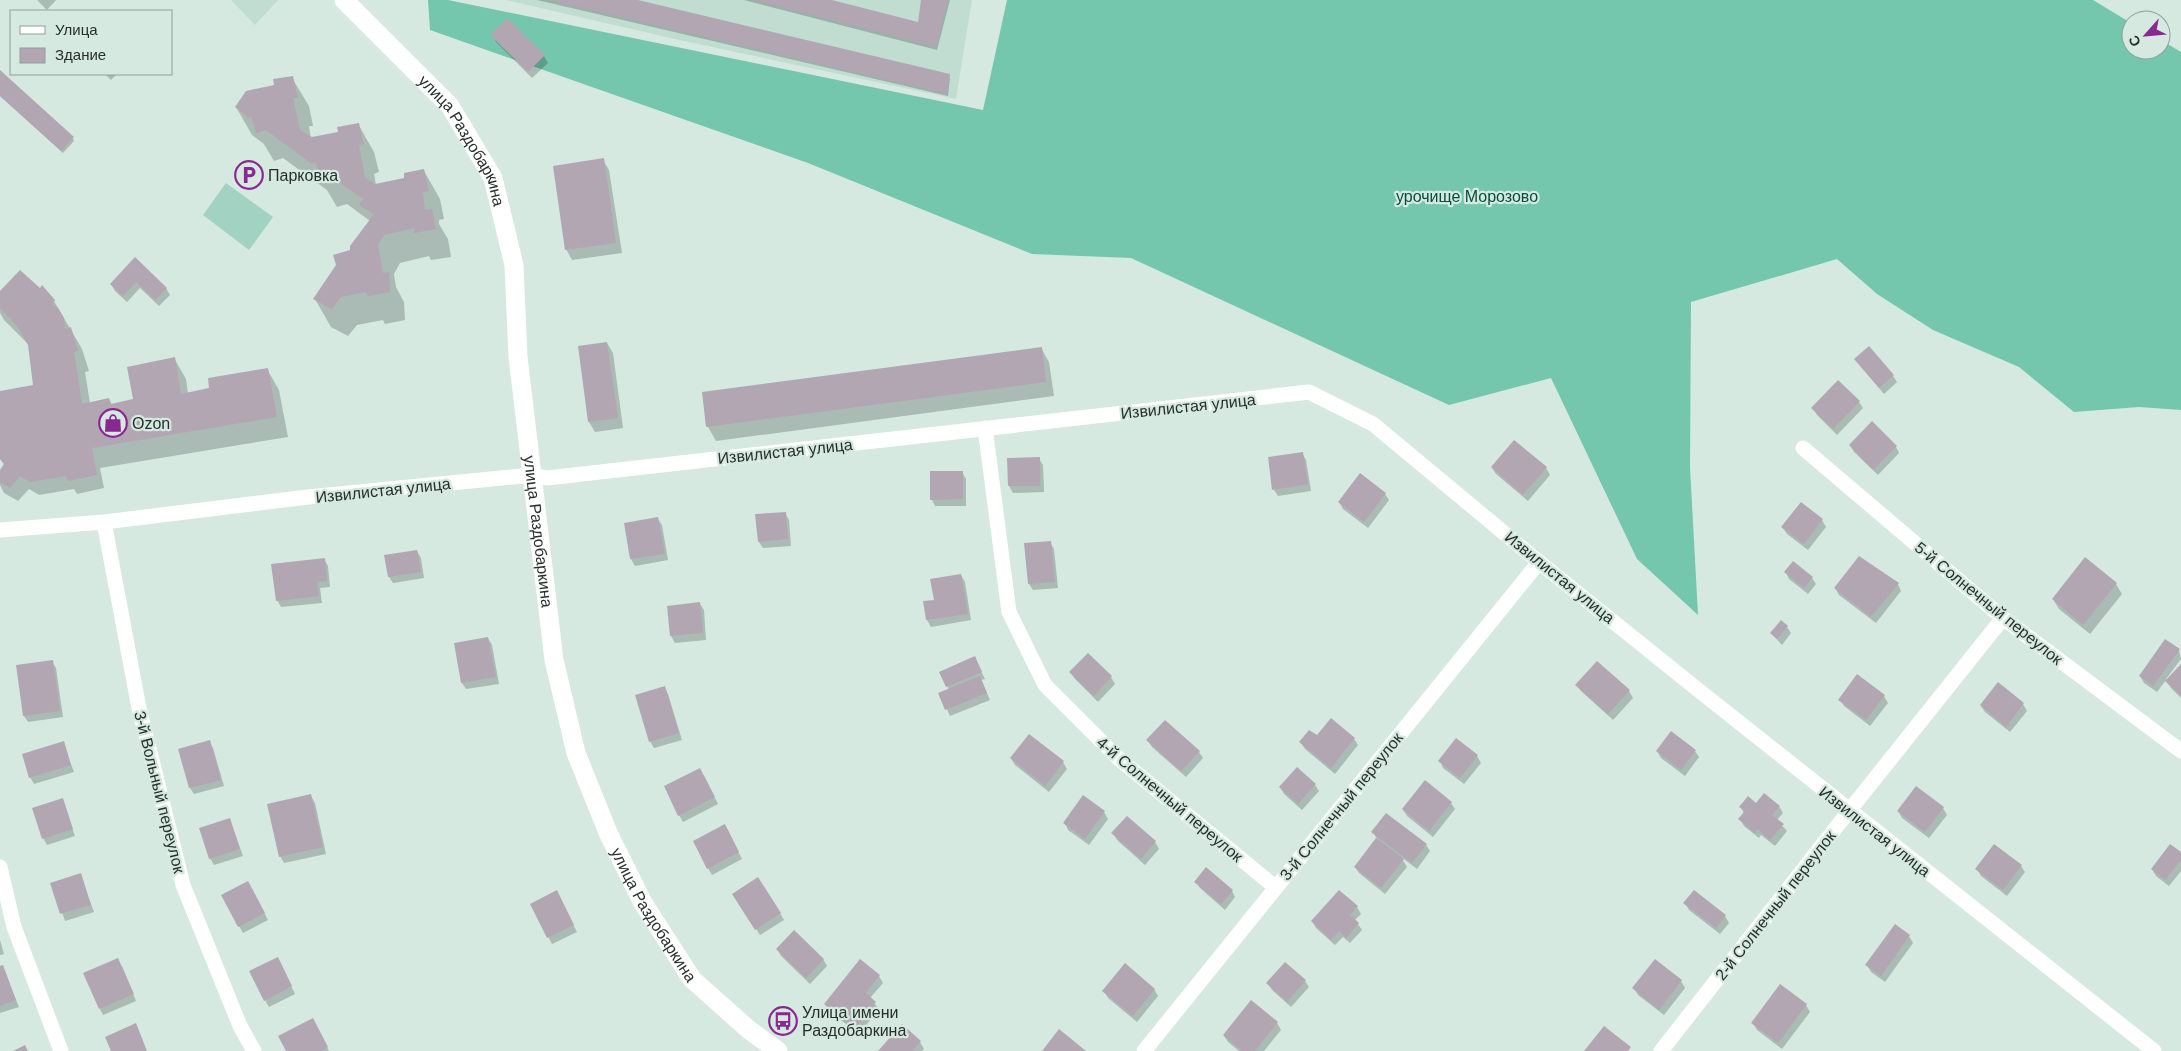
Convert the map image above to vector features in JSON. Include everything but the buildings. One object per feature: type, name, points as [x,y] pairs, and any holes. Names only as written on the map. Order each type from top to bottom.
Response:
[{"type":"street","name":"улица Раздобаркина","points":[[344,0],[450,106],[493,178],[514,265],[518,357],[554,660],[576,753],[609,835],[643,903],[692,980],[748,1030],[778,1051]]},
{"type":"street","name":"Извилистая улица","points":[[0,530],[104,522],[308,497],[532,475],[547,478],[1309,392],[1373,424],[1539,562],[1849,811],[2154,1051]]},
{"type":"street","name":"4-й Солнечный переулок","points":[[985,428],[1009,612],[1044,685],[1118,758],[1275,887]]},
{"type":"street","name":"5-й Солнечный переулок","points":[[1803,448],[2003,618],[2181,751]]},
{"type":"street","name":"3-й Вольный переулок","points":[[104,522],[139,708],[183,884],[240,1026],[254,1051]]},
{"type":"street","name":"3-й Солнечный переулок","points":[[1144,1051],[1539,562]]},
{"type":"street","name":"2-й Солнечный переулок","points":[[1661,1051],[2003,618]]},
{"type":"street","points":[[0,867],[14,927],[61,1051]]},
{"type":"shaded area","points":[[231,0],[278,0],[255,25]]},
{"type":"shaded area","points":[[506,0],[972,0],[956,99],[679,40]]},
{"type":"green space","name":"урочище Морозово","points":[[428,0],[448,0],[983,110],[1007,0],[2093,0],[2121,17],[2121,60],[2171,60],[2171,46],[2181,52],[2181,410],[2139,407],[2074,412],[2019,367],[1933,330],[1877,294],[1837,259],[1691,302],[1690,467],[1698,615],[1637,559],[1551,378],[1449,405],[1131,258],[1032,254],[808,163],[430,30]]},
{"type":"green space","points":[[226,183],[273,217],[249,250],[203,215]]},
{"type":"place","name":"Парковка","points":[[249,175]]},
{"type":"place","name":"Ozon","points":[[113,423]]},
{"type":"place","name":"Улица имени Раздобаркина","points":[[783,1021]]}]
